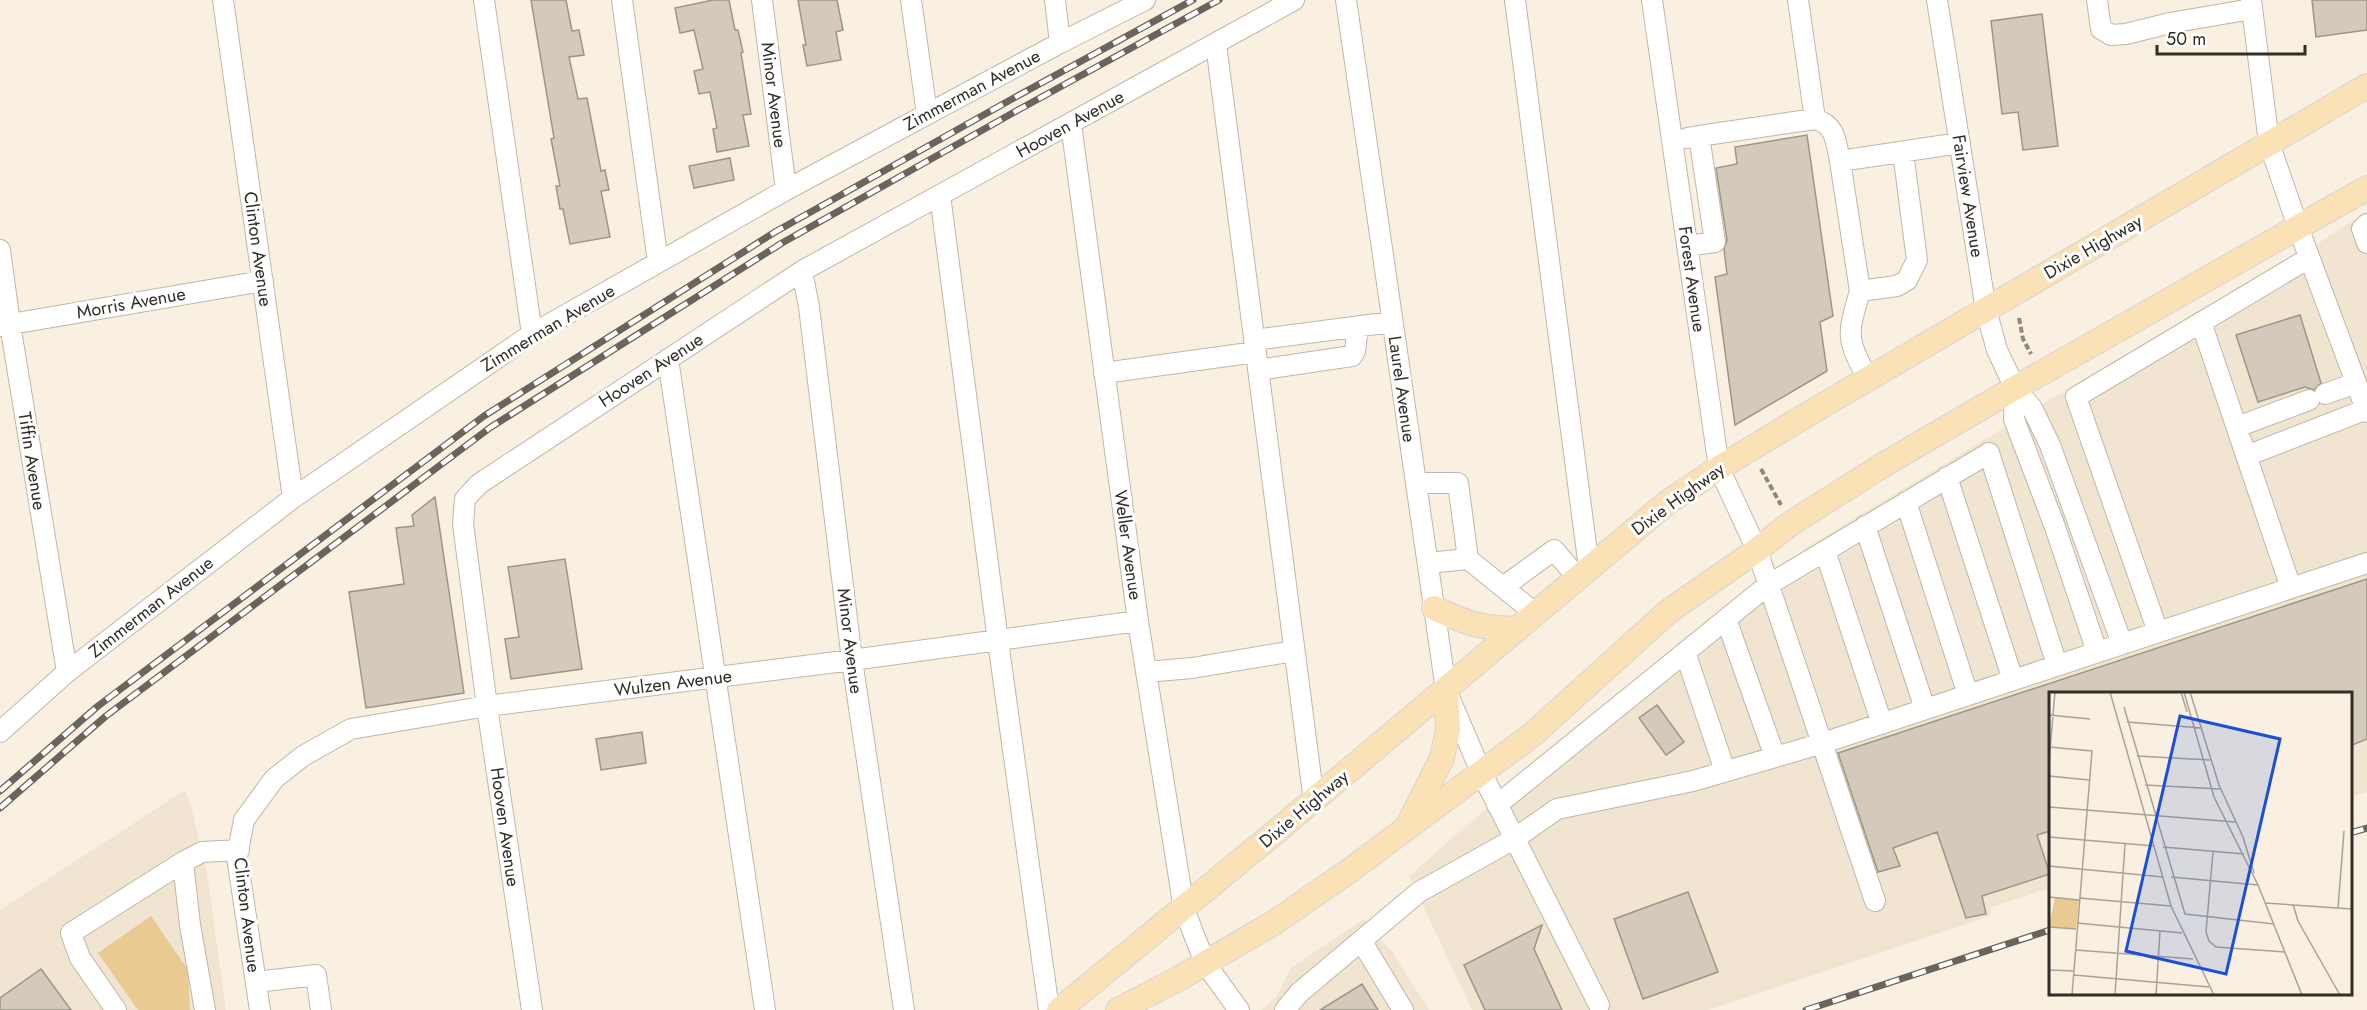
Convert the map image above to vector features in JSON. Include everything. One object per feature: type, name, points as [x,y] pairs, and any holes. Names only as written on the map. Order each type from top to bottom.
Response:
[{"type":"main road","name":"Dixie Highway","points":[[1059,1010],[1314,801],[1668,502],[1719,468],[1868,379],[2367,86]]},
{"type":"main road","points":[[1118,1010],[1275,922],[1407,827],[1533,734],[1631,644],[1670,612],[1790,524],[1864,477],[2015,388],[2367,188]]},
{"type":"main road","points":[[1434,608],[1466,624],[1518,629]]},
{"type":"main road","points":[[1407,827],[1442,758],[1448,730],[1446,690]]},
{"type":"street","name":"Clinton Avenue","points":[[223,0],[292,498]]},
{"type":"street","points":[[484,0],[531,334]]},
{"type":"street","points":[[622,0],[658,262]]},
{"type":"street","name":"Minor Avenue","points":[[762,0],[786,190]]},
{"type":"street","points":[[911,0],[927,114]]},
{"type":"street","points":[[1054,0],[1060,43]]},
{"type":"street","name":"Zimmerman Avenue","points":[[0,732],[67,672],[292,498],[531,334],[786,190],[1145,0]]},
{"type":"street","name":"Hooven Avenue","points":[[532,1010],[487,706],[463,524],[465,499],[479,484],[802,271],[1294,0]]},
{"type":"street","name":"Laurel Avenue","points":[[1346,0],[1446,690],[1497,805],[1599,1005]]},
{"type":"street","points":[[1515,0],[1583,573]]},
{"type":"street","name":"Forest Avenue","points":[[1652,0],[1719,468],[1757,550],[1875,901]]},
{"type":"street","points":[[1798,0],[1815,119]]},
{"type":"street","name":"Fairview Avenue","points":[[1937,0],[1986,310],[1997,350],[2015,388]]},
{"type":"street","points":[[2097,0],[2101,29],[2111,35],[2126,34],[2251,5],[2270,143],[2309,258],[2367,410],[2246,456]]},
{"type":"street","points":[[1216,44],[1314,801]]},
{"type":"street","points":[[1672,140],[1815,119],[1823,121],[1832,129],[1840,161],[1860,291],[1849,338],[1868,379]]},
{"type":"street","name":"Weller Avenue","points":[[1071,124],[1138,621],[1184,909],[1205,963],[1239,1010]]},
{"type":"street","points":[[1687,246],[1715,242],[1699,136]]},
{"type":"street","points":[[1840,161],[1903,153],[1960,142]]},
{"type":"street","points":[[1860,291],[1897,286],[1906,280],[1917,260],[1903,153]]},
{"type":"street","points":[[940,195],[1049,1010]]},
{"type":"street","points":[[2367,224],[2362,229],[2367,243]]},
{"type":"street","name":"Tiffin Avenue","points":[[0,250],[5,325],[67,672]]},
{"type":"street","points":[[2158,632],[2076,397],[2309,258]]},
{"type":"street","name":"Minor Avenue","points":[[802,271],[809,307],[852,660],[904,1010]]},
{"type":"street","name":"Morris Avenue","points":[[5,325],[263,281]]},
{"type":"street","points":[[1104,373],[1256,354],[1358,327],[1392,322]]},
{"type":"street","points":[[2201,322],[2291,588]]},
{"type":"street","points":[[1256,354],[1352,356],[1355,351],[1358,327]]},
{"type":"street","points":[[668,359],[765,1010]]},
{"type":"street","points":[[2237,427],[2356,382]]},
{"type":"street","points":[[2015,388],[2032,408],[2050,445],[2122,644]]},
{"type":"street","points":[[2015,388],[2014,419],[2055,527],[2097,652]]},
{"type":"street","points":[[1497,805],[1768,585],[1989,453],[2057,665]]},
{"type":"street","points":[[1947,477],[2013,680]]},
{"type":"street","points":[[1416,483],[1458,483],[1468,559],[1536,614]]},
{"type":"street","points":[[1906,502],[1968,695]]},
{"type":"street","points":[[2055,527],[2077,518]]},
{"type":"street","points":[[1865,526],[1925,709]]},
{"type":"street","points":[[1503,587],[1554,550],[1583,573]]},
{"type":"street","points":[[1825,551],[1882,724]]},
{"type":"street","points":[[1428,563],[1468,559]]},
{"type":"street","points":[[1287,1009],[1299,993],[1419,892],[1514,839],[1557,809],[1693,780],[1823,743],[2367,563]]},
{"type":"street","points":[[1726,619],[1775,757]]},
{"type":"street","name":"Wulzen Avenue","points":[[244,820],[274,779],[303,756],[351,729],[487,706],[1138,621]]},
{"type":"street","points":[[1146,672],[1192,668],[1294,651]]},
{"type":"street","points":[[1685,652],[1725,771]]},
{"type":"street","name":"Clinton Avenue","points":[[244,820],[237,857],[260,1010]]},
{"type":"street","points":[[116,1010],[80,958],[71,933],[202,852],[239,850]]},
{"type":"street","points":[[183,862],[190,925],[205,1010]]},
{"type":"street","points":[[1362,942],[1403,1010]]},
{"type":"street","points":[[256,982],[316,975],[321,1010]]},
{"type":"path","points":[[2019,318],[2023,339],[2031,354]]},
{"type":"path","points":[[1761,469],[1782,509]]},
{"type":"shaded area","points":[[2367,212],[2367,792],[2352,797],[2352,692],[2049,692],[2049,888],[1991,907],[1990,916],[1708,1010],[1472,1010],[1409,876],[1557,747],[1806,548],[2061,393],[2287,263]]},
{"type":"shaded area","points":[[185,790],[207,874],[226,1010],[0,1010],[0,910]]},
{"type":"shaded area","points":[[151,916],[188,970],[190,1010],[138,1010],[98,953]]},
{"type":"shaded area","points":[[1364,919],[1393,953],[1429,1010],[1262,1010],[1276,997],[1291,968]]},
{"type":"building","points":[[531,0],[566,0],[572,31],[579,30],[584,55],[569,57],[578,99],[587,98],[601,171],[605,170],[609,190],[601,191],[610,237],[570,244],[556,186],[560,186],[551,139],[554,138]]},
{"type":"building","points":[[713,0],[729,0],[735,30],[738,30],[743,52],[741,53],[751,114],[743,115],[749,146],[717,152],[713,129],[717,128],[710,92],[699,94],[694,71],[703,69],[694,30],[680,33],[675,8]]},
{"type":"building","points":[[798,0],[837,0],[843,30],[836,32],[841,60],[807,66],[803,45],[806,45]]},
{"type":"building","points":[[2312,0],[2367,0],[2367,30],[2316,37]]},
{"type":"building","points":[[2042,14],[2058,146],[2023,150],[2018,112],[2002,114],[1991,21]]},
{"type":"building","points":[[1807,135],[1833,316],[1820,322],[1827,371],[1735,425],[1715,277],[1727,274],[1724,249],[1727,240],[1716,168],[1737,164],[1735,147]]},
{"type":"building","points":[[730,158],[734,180],[694,188],[689,166]]},
{"type":"building","points":[[2300,315],[2321,383],[2314,390],[2305,387],[2258,402],[2236,335]]},
{"type":"building","points":[[435,497],[464,693],[366,708],[349,592],[404,584],[396,528],[414,526],[412,515]]},
{"type":"building","points":[[565,559],[582,669],[511,679],[505,639],[519,637],[508,567]]},
{"type":"building","points":[[2367,579],[2367,739],[2352,745],[2352,692],[2049,692],[2049,831],[2037,835],[2049,874],[1982,896],[1986,914],[1966,918],[1937,832],[1893,848],[1900,866],[1878,872],[1838,753]]},
{"type":"building","points":[[1657,705],[1684,742],[1666,755],[1639,718]]},
{"type":"building","points":[[642,732],[646,763],[601,770],[596,739]]},
{"type":"building","points":[[1688,892],[1718,972],[1643,999],[1614,919]]},
{"type":"building","points":[[1542,925],[1534,949],[1562,1010],[1485,1010],[1464,965]]},
{"type":"building","points":[[41,969],[71,1010],[0,1010],[0,998]]},
{"type":"building","points":[[1362,984],[1378,1010],[1320,1010]]},
{"type":"railway","points":[[0,791],[98,706],[484,416],[775,232],[1193,0]]},
{"type":"railway","points":[[0,808],[106,716],[491,427],[782,243],[1219,0]]},
{"type":"railway","points":[[2352,832],[2367,828]]},
{"type":"railway","points":[[1806,1010],[2049,930]]}]
